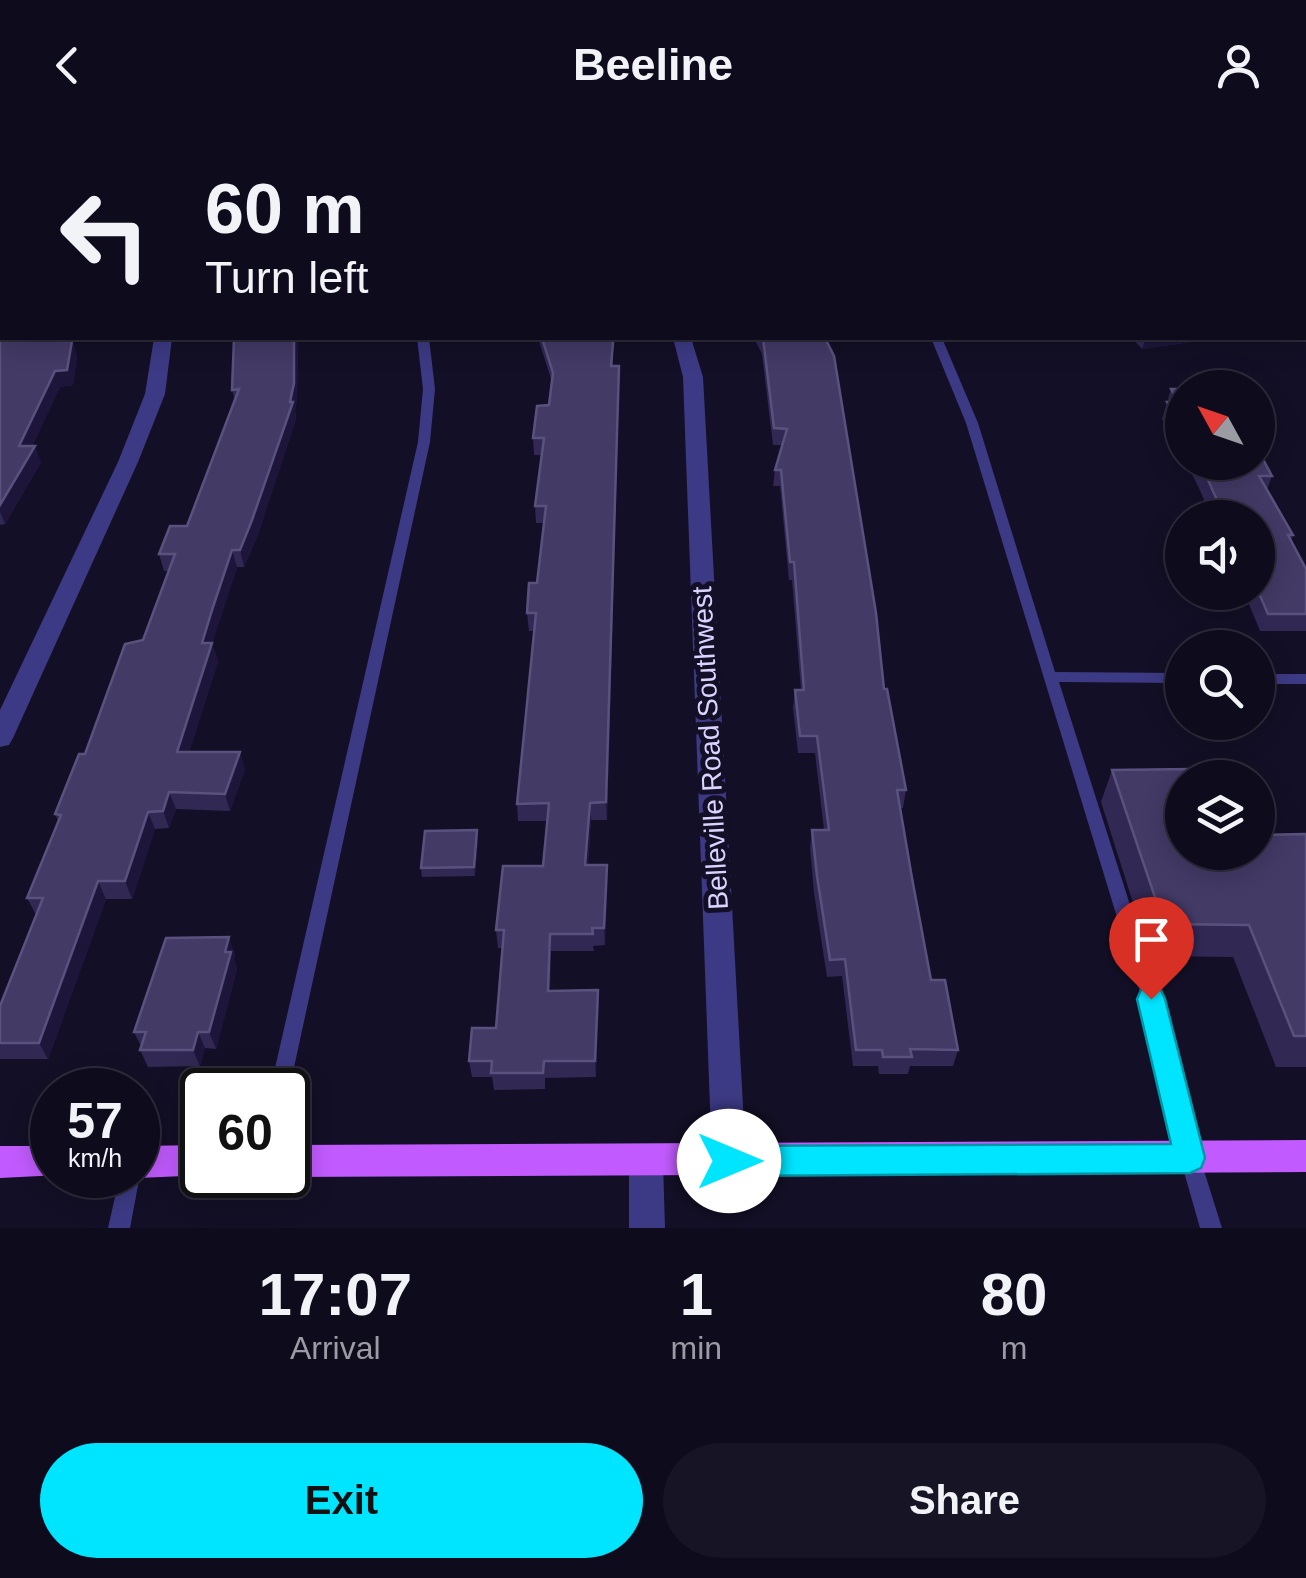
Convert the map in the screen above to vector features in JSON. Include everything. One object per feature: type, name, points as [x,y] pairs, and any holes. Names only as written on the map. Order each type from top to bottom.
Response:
[{"type":"main road","points":[[310,1161],[1306,1156]]},
{"type":"main road","points":[[0,1162],[30,1162]]},
{"type":"street","points":[[0,738],[128,462],[155,394],[163,340]]},
{"type":"street","name":"Belleville Road Southwest","points":[[683,340],[693,377],[729,1161]]},
{"type":"street","points":[[646,1162],[647,1228]]},
{"type":"lane","points":[[285,1068],[424,442],[429,390],[422,340]]},
{"type":"lane","points":[[937,340],[954,372],[979,441],[998,513],[1052,677],[1151,999],[1211,1228]]},
{"type":"lane","points":[[1052,677],[1165,678]]},
{"type":"lane","points":[[1275,679],[1306,680]]},
{"type":"lane","points":[[119,1228],[125,1198]]},
{"type":"building","points":[[0,340],[72,341],[67,370],[55,371],[19,446],[35,446],[0,505]]},
{"type":"building","points":[[234,340],[294,340],[293,402],[252,520],[240,550],[232,550],[213,607],[202,643],[212,643],[177,752],[240,752],[225,794],[169,792],[163,811],[148,812],[125,881],[98,881],[39,1043],[0,1043],[0,1006],[43,898],[27,898],[61,815],[55,814],[79,754],[85,754],[125,644],[143,640],[175,554],[159,554],[170,526],[187,526],[239,389],[232,390]]},
{"type":"building","points":[[543,340],[612,340],[611,366],[619,366],[606,802],[590,803],[585,865],[607,865],[604,928],[592,928],[593,934],[550,934],[548,991],[598,990],[595,1061],[544,1061],[543,1073],[491,1073],[492,1061],[469,1061],[472,1028],[496,1028],[504,930],[496,930],[503,866],[543,866],[549,803],[517,804],[536,613],[527,613],[529,583],[537,583],[546,506],[535,506],[544,438],[533,438],[537,406],[549,405],[553,373]]},
{"type":"building","points":[[763,340],[826,340],[834,356],[876,613],[884,689],[906,790],[897,790],[912,878],[931,980],[945,980],[958,1050],[910,1049],[912,1057],[883,1057],[882,1050],[856,1050],[845,959],[830,960],[817,876],[812,830],[829,830],[817,736],[800,736],[795,690],[804,690],[794,562],[790,562],[781,470],[775,470],[787,429],[774,428]]},
{"type":"building","points":[[1208,480],[1261,480],[1273,500],[1217,500]]},
{"type":"building","points":[[1275,504],[1306,569],[1306,614],[1268,614],[1266,610],[1275,610]]},
{"type":"building","points":[[1165,769],[1165,870],[1275,870],[1275,835],[1306,834],[1306,1036],[1294,1036],[1249,925],[1164,924],[1112,770]]},
{"type":"building","points":[[477,830],[474,867],[421,868],[425,831]]},
{"type":"building","points":[[229,937],[225,952],[231,952],[209,1032],[198,1032],[193,1050],[140,1050],[146,1032],[134,1032],[166,938]]},
{"type":"route","points":[[729,1161],[1190,1158],[1151,999]]}]
